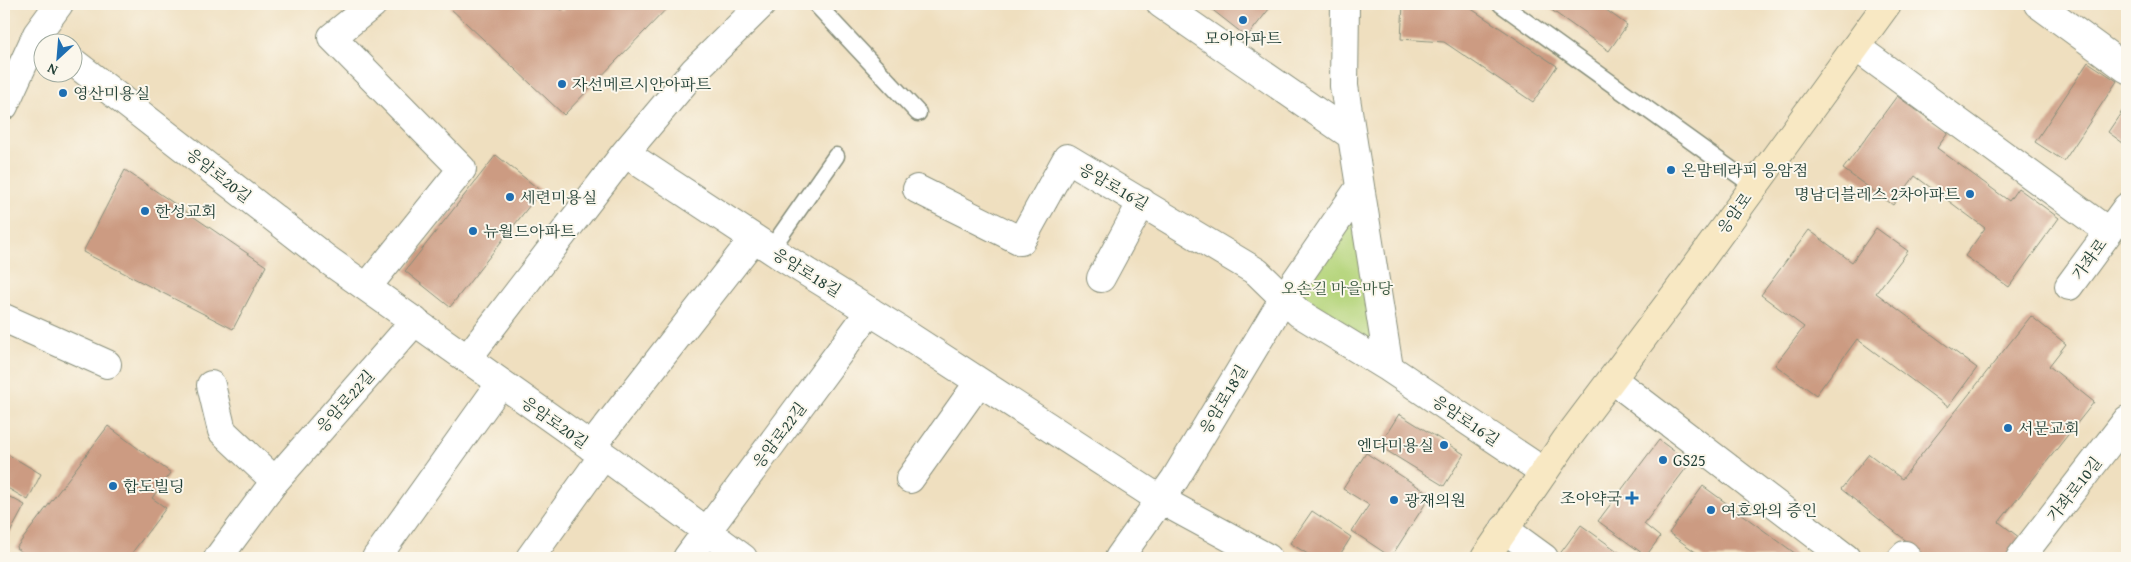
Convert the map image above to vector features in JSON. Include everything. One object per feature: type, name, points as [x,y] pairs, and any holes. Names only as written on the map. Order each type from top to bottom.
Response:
[{"type":"main road","name":"응암로","points":[[1485,558],[1544,472],[1886,4]]},
{"type":"street","points":[[46,32],[58,4]]},
{"type":"street","points":[[366,287],[462,169],[332,36],[373,4]]},
{"type":"street","points":[[467,359],[625,152],[694,71],[762,4]]},
{"type":"street","points":[[1161,4],[1352,136]]},
{"type":"street","points":[[1345,4],[1344,86],[1389,368]]},
{"type":"street","points":[[2038,4],[2127,70]]},
{"type":"street","points":[[1856,47],[2109,232]]},
{"type":"street","points":[[4,106],[32,57]]},
{"type":"street","name":"응암로20길","points":[[82,70],[328,260],[597,451],[743,558]]},
{"type":"street","name":"응암로18길","points":[[625,152],[762,244],[870,311],[1161,500],[1268,558]]},
{"type":"street","name":"응암로16길","points":[[917,189],[1021,240],[1067,158],[1257,272],[1299,313],[1389,368],[1544,472]]},
{"type":"street","points":[[1284,298],[1360,187]]},
{"type":"street","points":[[1101,278],[1142,202]]},
{"type":"street","name":"가좌로","points":[[2069,286],[2127,207]]},
{"type":"street","points":[[530,558],[597,451],[762,244]]},
{"type":"street","name":"응암로18길","points":[[1161,500],[1284,298]]},
{"type":"street","name":"응암로22길","points":[[687,558],[870,311]]},
{"type":"street","points":[[4,318],[106,364]]},
{"type":"street","name":"응암로22길","points":[[218,558],[275,481],[415,321]]},
{"type":"street","points":[[1612,379],[1846,558]]},
{"type":"street","points":[[910,479],[979,382]]},
{"type":"street","points":[[376,558],[502,383]]},
{"type":"street","points":[[211,385],[222,431],[275,481]]},
{"type":"street","name":"가좌로10길","points":[[2020,558],[2127,420]]},
{"type":"street","points":[[1119,558],[1161,500]]},
{"type":"street","points":[[1504,529],[1544,558]]},
{"type":"lane","points":[[816,4],[918,113]]},
{"type":"lane","points":[[1501,4],[1754,186]]},
{"type":"lane","points":[[762,244],[836,156]]},
{"type":"green space","name":"오손길 마을마당","points":[[1353,210],[1377,348],[1296,297]]},
{"type":"building","name":"자선메르시안아파트","points":[[454,4],[554,4],[562,10],[568,4],[671,4],[564,115],[450,8]]},
{"type":"building","name":"모아아파트","points":[[1205,4],[1273,4],[1247,37]]},
{"type":"building","points":[[1403,4],[1464,4],[1557,66],[1533,102],[1444,42],[1401,39]]},
{"type":"building","points":[[1543,4],[1598,4],[1627,25],[1609,51]]},
{"type":"building","points":[[2088,62],[2117,81],[2064,161],[2035,142]]},
{"type":"building","name":"명남더블레스 2차아파트","points":[[1897,96],[1948,133],[1937,148],[2009,201],[2018,188],[2059,218],[2009,287],[1965,256],[1985,228],[1915,176],[1893,205],[1843,169]]},
{"type":"building","points":[[2127,104],[2127,146],[2108,132]]},
{"type":"building","name":"뉴월드아파트","points":[[496,155],[541,191],[450,307],[405,271]]},
{"type":"building","name":"한성교회","points":[[125,170],[266,266],[233,329],[83,252]]},
{"type":"building","points":[[1876,228],[1908,251],[1876,293],[1977,368],[1948,407],[1857,339],[1816,395],[1775,365],[1804,327],[1761,295],[1809,230],[1852,262]]},
{"type":"building","name":"서문교회","points":[[2031,316],[2066,344],[2049,366],[2094,402],[1999,522],[2024,541],[2010,558],[1928,558],[1841,489],[1869,454],[1902,479]]},
{"type":"building","points":[[1399,414],[1464,454],[1444,486],[1379,446]]},
{"type":"building","name":"합도빌딩","points":[[108,426],[171,473],[152,498],[166,508],[128,558],[30,558],[16,548]]},
{"type":"building","points":[[1659,440],[1690,463],[1644,524],[1660,537],[1646,556],[1598,521]]},
{"type":"building","points":[[4,452],[41,474],[28,500],[4,486]]},
{"type":"building","name":"광재의원","points":[[1366,453],[1431,495],[1391,557],[1352,531],[1369,505],[1343,489]]},
{"type":"building","name":"여호와의 증인","points":[[1703,486],[1796,554],[1793,558],[1704,558],[1669,533]]},
{"type":"building","points":[[4,494],[25,505],[4,544]]},
{"type":"building","points":[[1312,511],[1351,537],[1338,558],[1314,558],[1290,543]]},
{"type":"building","points":[[1581,525],[1627,558],[1564,558],[1559,555]]},
{"type":"place","name":"모아아파트","points":[[1243,20]]},
{"type":"place","name":"자선메르시안아파트","points":[[562,84]]},
{"type":"place","name":"영산미용실","points":[[63,93]]},
{"type":"place","name":"온맘테라피 응암점","points":[[1671,170]]},
{"type":"place","name":"명남더블레스 2차아파트","points":[[1970,194]]},
{"type":"place","name":"세련미용실","points":[[510,197]]},
{"type":"place","name":"한성교회","points":[[145,211]]},
{"type":"place","name":"뉴월드아파트","points":[[473,231]]},
{"type":"place","name":"서문교회","points":[[2008,428]]},
{"type":"place","name":"엔다미용실","points":[[1444,445]]},
{"type":"place","name":"GS25","points":[[1663,460]]},
{"type":"place","name":"합도빌딩","points":[[113,486]]},
{"type":"place","name":"조아약국","points":[[1632,498]]},
{"type":"place","name":"광재의원","points":[[1394,500]]},
{"type":"place","name":"여호와의 증인","points":[[1711,510]]}]
